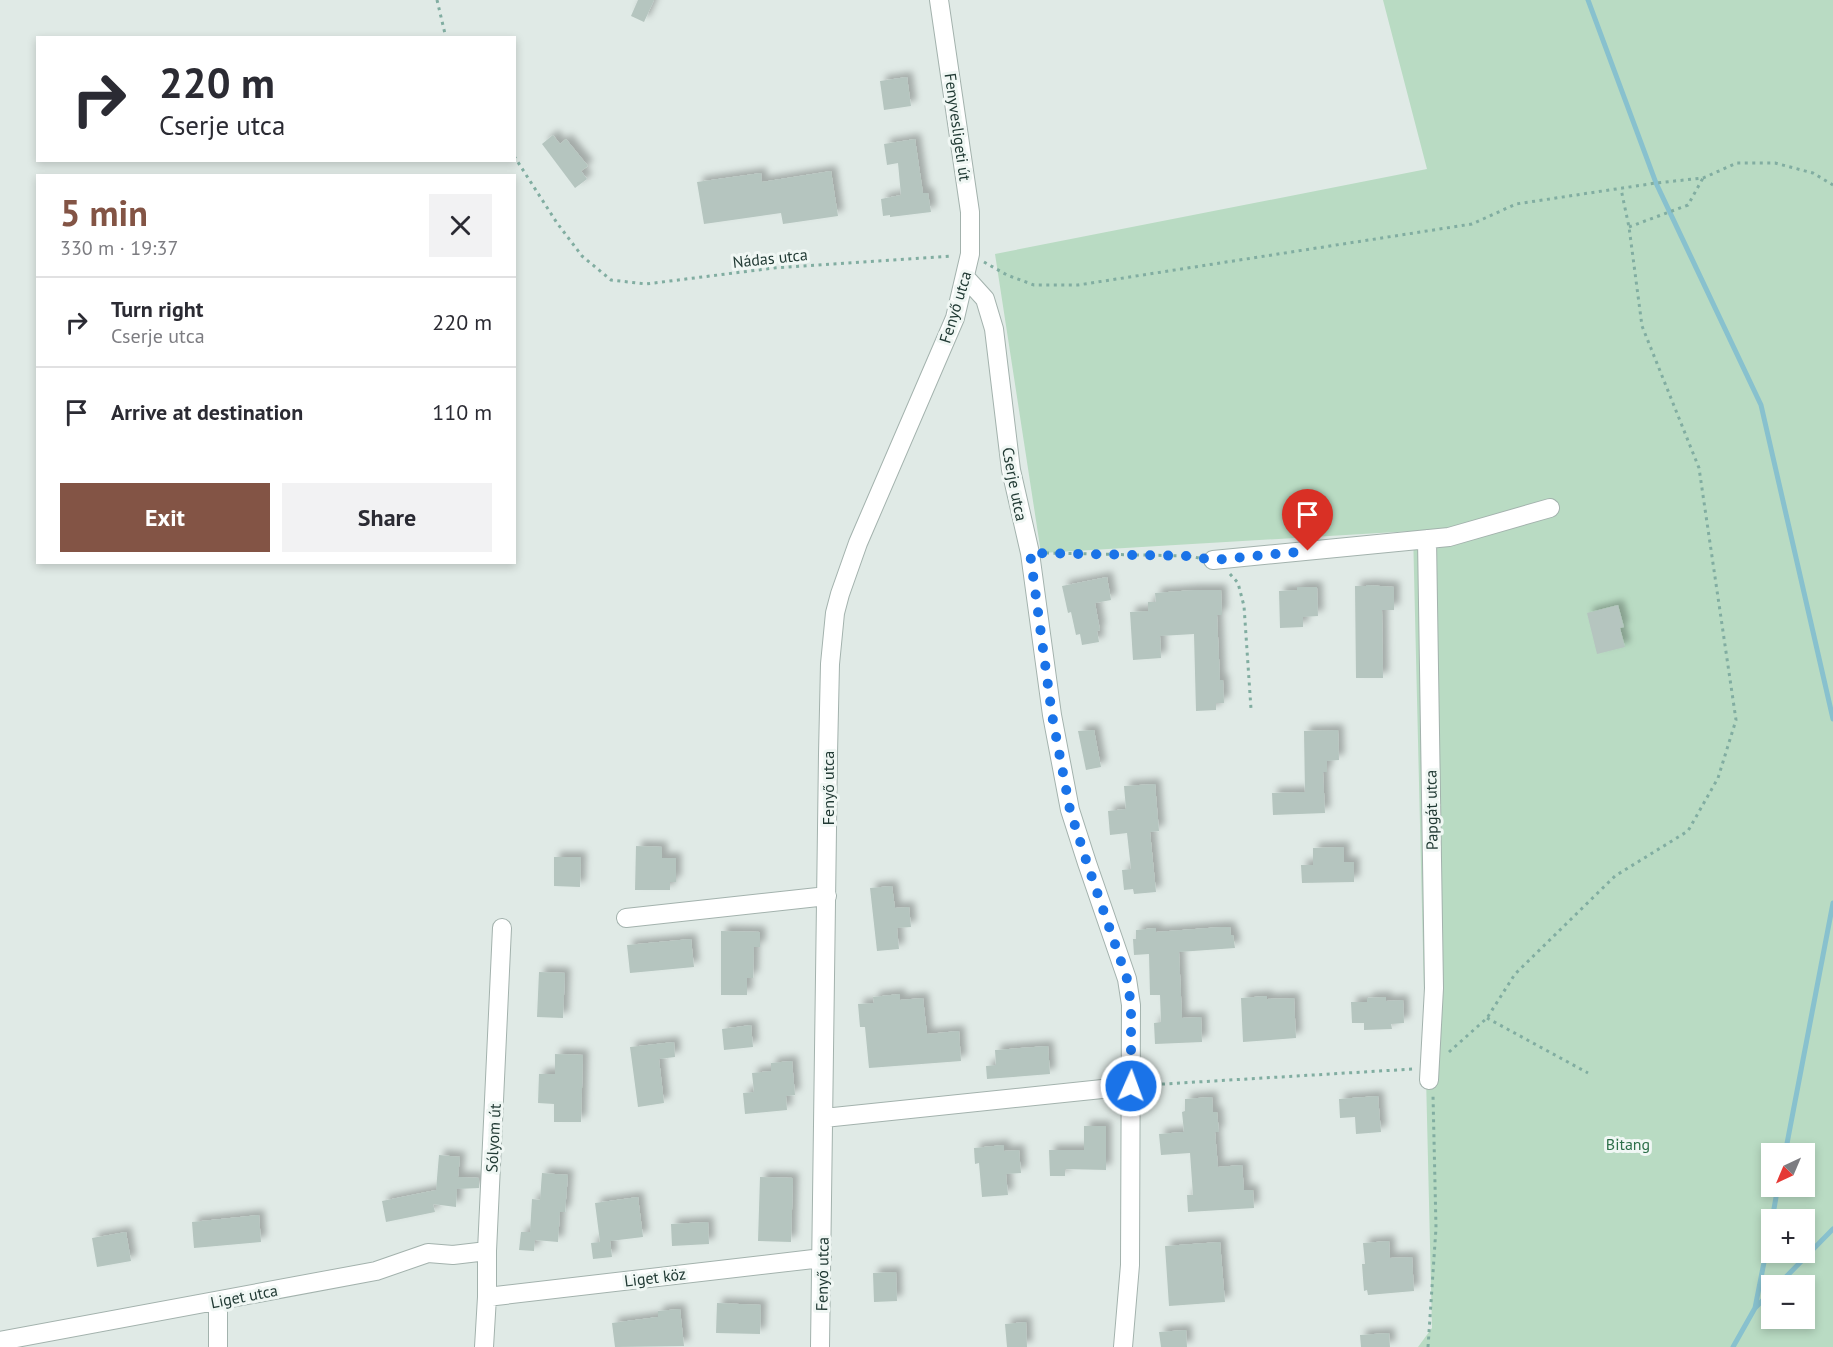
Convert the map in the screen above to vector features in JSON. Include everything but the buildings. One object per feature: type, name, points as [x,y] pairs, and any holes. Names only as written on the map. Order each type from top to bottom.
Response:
[{"type":"street","name":"Fenyvesligeti út","points":[[939,0],[970,212],[970,254]]},
{"type":"street","name":"Fenyő utca","points":[[820,1347],[830,664],[835,613],[858,543],[955,318],[970,254]]},
{"type":"street","name":"Cserje utca","points":[[966,278],[985,299],[994,329],[1011,470],[1030,553],[1052,715],[1070,810],[1127,979],[1131,1005],[1130,1265],[1123,1347]]},
{"type":"street","points":[[1213,560],[1449,537],[1550,508]]},
{"type":"street","name":"Papgát utca","points":[[1426,539],[1434,988],[1429,1075]]},
{"type":"street","points":[[626,918],[827,896]]},
{"type":"street","name":"Sólyom út","points":[[484,1347],[502,928]]},
{"type":"street","points":[[824,1118],[1131,1086]]},
{"type":"street","name":"Liget utca","points":[[0,1341],[376,1271],[428,1253],[453,1255],[487,1251]]},
{"type":"street","name":"Liget köz","points":[[487,1297],[822,1258]]},
{"type":"street","points":[[218,1302],[218,1347]]},
{"type":"path","points":[[436,0],[445,36]]},
{"type":"path","name":"Nádas utca","points":[[516,159],[557,223],[582,256],[611,280],[646,284],[774,268],[970,254]]},
{"type":"path","points":[[970,254],[1007,274],[1034,285],[1078,285],[1472,224],[1516,204],[1703,178],[1737,163],[1775,163],[1813,173],[1833,185]]},
{"type":"path","points":[[1629,227],[1688,205],[1703,178]]},
{"type":"path","points":[[1429,1075],[1487,1018],[1515,974],[1615,876],[1688,831],[1718,777],[1736,720],[1699,468],[1642,326],[1629,227],[1621,189]]},
{"type":"path","points":[[1030,553],[1189,556],[1213,560],[1238,583],[1244,606],[1251,709]]},
{"type":"path","points":[[1487,1018],[1588,1073]]},
{"type":"path","points":[[1131,1086],[1406,1068],[1417,1069],[1429,1075]]},
{"type":"path","points":[[1428,1347],[1436,1228],[1433,1092],[1429,1075]]},
{"type":"green space","name":"Bitang","points":[[1383,0],[1833,0],[1833,1347],[1418,1347],[1432,1328],[1413,531],[1041,553],[995,254],[1427,169]]},
{"type":"waterway","points":[[1588,0],[1656,183],[1761,405],[1833,719]]},
{"type":"waterway","points":[[1787,1143],[1833,903]]},
{"type":"waterway","points":[[1774,1209],[1776,1197]]},
{"type":"waterway","points":[[1788,1275],[1833,1229]]},
{"type":"waterway","points":[[1755,1308],[1764,1263]]},
{"type":"waterway","points":[[1733,1347],[1755,1308],[1761,1302]]},
{"type":"route","points":[[1131,1086],[1131,1005],[1127,979],[1070,810],[1052,715],[1030,553],[1189,556],[1213,560],[1308,551]]}]
